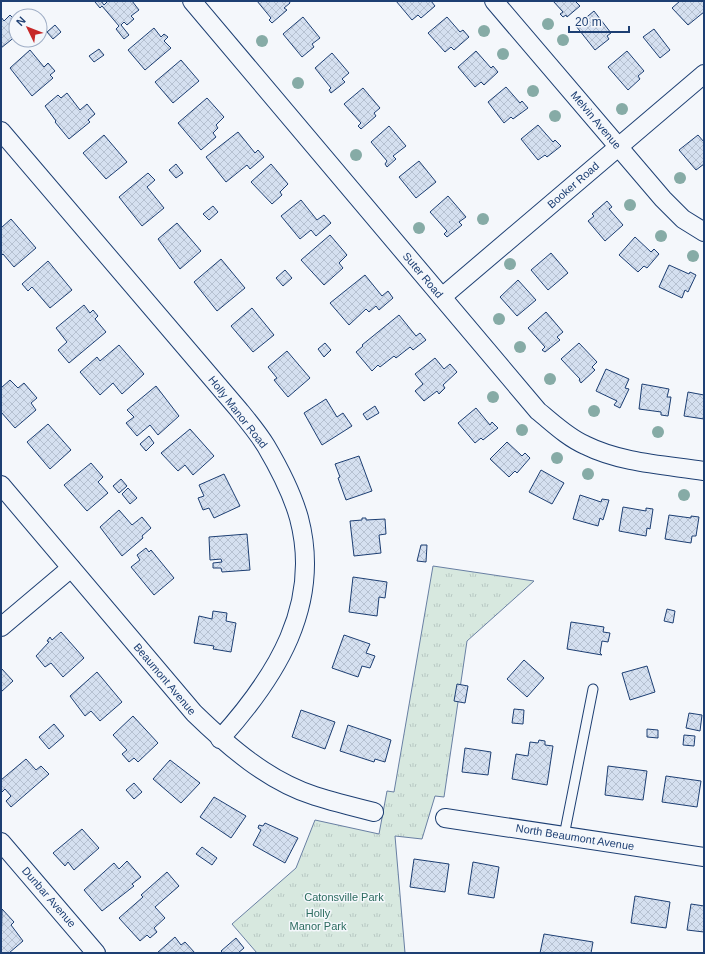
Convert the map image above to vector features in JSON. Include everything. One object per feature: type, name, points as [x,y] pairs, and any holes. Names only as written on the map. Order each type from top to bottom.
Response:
[{"type":"street","name":"Suter Road","points":[[192,1],[538,410],[562,431],[585,445],[619,457],[704,471]]},
{"type":"street","name":"Melvin Avenue","points":[[494,1],[663,199],[683,220],[704,232]]},
{"type":"street","name":"Booker Road","points":[[442,297],[704,74]]},
{"type":"street","name":"Holly Manor Road","points":[[1,131],[239,410],[265,445],[284,480],[299,518],[304,553],[304,584],[297,621],[284,652],[264,687],[220,739]]},
{"type":"street","name":"Beaumont Avenue","points":[[1,485],[194,714],[220,739],[250,762],[281,781],[314,796],[374,812]]},
{"type":"street","points":[[1,627],[71,568]]},
{"type":"street","name":"North Beaumont Avenue","points":[[445,818],[704,857]]},
{"type":"street","name":"Dunbar Avenue","points":[[1,842],[96,953]]},
{"type":"lane","points":[[564,836],[593,689]]},
{"type":"green space","name":"Catonsville Park","points":[[433,566],[534,581],[467,641],[444,797],[435,796],[422,839],[395,836],[405,953],[257,953],[232,924],[296,868],[315,820],[379,834],[387,791],[394,792]]},
{"type":"building","points":[[101,1],[104,5],[108,1],[132,1],[139,10],[131,16],[134,19],[127,25],[124,22],[121,25],[129,35],[124,39],[116,29],[119,26],[102,6],[100,8],[95,2]]},
{"type":"building","points":[[257,1],[289,1],[290,3],[284,8],[287,10],[272,23],[269,20],[271,18]]},
{"type":"building","points":[[396,1],[431,1],[435,6],[421,18],[418,15],[412,20]]},
{"type":"building","points":[[553,1],[577,1],[576,2],[580,6],[567,17],[566,15],[563,17],[560,14],[563,12]]},
{"type":"building","points":[[680,1],[704,1],[704,12],[688,25],[672,8]]},
{"type":"building","points":[[594,11],[611,33],[607,36],[609,39],[595,50],[576,26]]},
{"type":"building","points":[[1,17],[4,21],[8,17],[8,42],[1,48]]},
{"type":"building","points":[[303,17],[320,38],[312,44],[314,47],[302,57],[283,34]]},
{"type":"building","points":[[447,17],[460,32],[463,30],[469,37],[454,50],[451,47],[445,52],[428,33]]},
{"type":"building","points":[[55,25],[61,32],[53,39],[48,31]]},
{"type":"building","points":[[154,28],[161,37],[164,34],[168,37],[164,41],[171,48],[145,70],[128,50]]},
{"type":"building","points":[[654,29],[670,50],[660,58],[643,37]]},
{"type":"building","points":[[99,49],[104,55],[94,62],[89,56]]},
{"type":"building","points":[[30,50],[44,67],[48,63],[55,71],[50,75],[53,78],[32,96],[10,68]]},
{"type":"building","points":[[476,51],[491,68],[493,66],[498,72],[484,85],[481,82],[475,87],[458,67]]},
{"type":"building","points":[[627,51],[644,71],[638,76],[640,79],[628,90],[608,67]]},
{"type":"building","points":[[332,53],[349,73],[342,79],[345,82],[331,93],[329,90],[331,88],[315,68]]},
{"type":"building","points":[[181,60],[199,81],[173,103],[155,82]]},
{"type":"building","points":[[506,87],[520,103],[522,101],[528,108],[513,119],[511,117],[504,123],[488,102]]},
{"type":"building","points":[[363,88],[380,108],[374,113],[376,116],[361,129],[358,126],[361,123],[344,104]]},
{"type":"building","points":[[67,93],[80,110],[87,104],[95,114],[88,120],[90,122],[69,139],[55,122],[56,121],[45,106],[58,95],[61,98]]},
{"type":"building","points":[[207,98],[224,117],[216,125],[218,128],[213,133],[216,137],[201,150],[178,123]]},
{"type":"building","points":[[538,125],[553,142],[555,140],[561,146],[547,157],[545,155],[538,160],[521,139]]},
{"type":"building","points":[[389,126],[406,146],[393,156],[396,159],[387,167],[385,164],[387,161],[371,142]]},
{"type":"building","points":[[238,132],[255,153],[258,150],[264,157],[250,169],[247,165],[226,182],[206,157]]},
{"type":"building","points":[[104,135],[127,162],[106,179],[83,153]]},
{"type":"building","points":[[698,135],[704,142],[704,164],[696,170],[679,150]]},
{"type":"building","points":[[419,161],[436,182],[416,198],[399,177]]},
{"type":"building","points":[[176,164],[183,173],[176,178],[169,170]]},
{"type":"building","points":[[271,164],[288,184],[280,192],[282,195],[272,204],[251,182]]},
{"type":"building","points":[[148,173],[155,180],[147,187],[164,208],[142,226],[119,197]]},
{"type":"building","points":[[448,196],[466,217],[459,222],[462,225],[447,237],[444,234],[447,231],[430,212]]},
{"type":"building","points":[[301,200],[317,220],[324,215],[331,223],[316,236],[311,230],[300,239],[281,216]]},
{"type":"building","points":[[607,201],[612,207],[609,209],[623,225],[605,241],[588,221],[594,216],[592,214]]},
{"type":"building","points":[[213,206],[218,212],[209,220],[203,214]]},
{"type":"building","points":[[11,219],[36,248],[14,267],[3,254],[1,256],[1,228]]},
{"type":"building","points":[[177,223],[201,251],[180,269],[158,239]]},
{"type":"building","points":[[330,235],[347,255],[339,263],[343,268],[324,285],[301,260]]},
{"type":"building","points":[[635,237],[651,252],[654,249],[659,254],[647,268],[644,266],[638,272],[619,255]]},
{"type":"building","points":[[551,253],[568,273],[548,290],[531,270]]},
{"type":"building","points":[[221,259],[245,288],[217,311],[194,282]]},
{"type":"building","points":[[48,261],[72,290],[50,308],[32,287],[28,291],[22,284]]},
{"type":"building","points":[[669,265],[689,274],[690,272],[696,275],[688,292],[685,290],[682,298],[659,287]]},
{"type":"building","points":[[285,270],[292,278],[283,286],[276,278]]},
{"type":"building","points":[[365,275],[382,296],[388,291],[393,298],[379,310],[376,306],[369,312],[366,309],[349,325],[330,303]]},
{"type":"building","points":[[518,280],[536,300],[517,316],[500,297]]},
{"type":"building","points":[[84,305],[90,313],[93,310],[98,316],[95,319],[106,332],[69,363],[58,350],[67,342],[56,328]]},
{"type":"building","points":[[252,308],[274,335],[253,352],[231,326]]},
{"type":"building","points":[[546,312],[563,332],[557,337],[560,340],[545,352],[542,350],[545,347],[528,328]]},
{"type":"building","points":[[399,315],[416,336],[420,333],[426,340],[413,350],[410,347],[396,358],[394,356],[380,367],[378,365],[372,371],[356,352],[363,346],[362,345]]},
{"type":"building","points":[[325,343],[331,350],[324,357],[318,349]]},
{"type":"building","points":[[579,343],[597,362],[592,367],[595,370],[581,383],[579,380],[580,379],[561,359]]},
{"type":"building","points":[[119,345],[144,374],[122,394],[113,383],[100,395],[80,372],[97,357],[100,361]]},
{"type":"building","points":[[287,351],[310,378],[288,397],[274,380],[277,378],[268,367]]},
{"type":"building","points":[[435,358],[444,369],[450,364],[457,372],[443,385],[445,388],[439,394],[437,391],[424,401],[415,391],[423,384],[415,374]]},
{"type":"building","points":[[606,369],[629,379],[625,388],[629,389],[620,408],[614,405],[617,401],[596,391]]},
{"type":"building","points":[[10,380],[18,388],[24,383],[37,398],[31,403],[36,410],[15,428],[1,412],[1,388]]},
{"type":"building","points":[[642,384],[669,389],[667,397],[671,397],[668,416],[661,415],[661,412],[639,409]]},
{"type":"building","points":[[156,386],[179,416],[158,435],[150,425],[137,436],[126,423],[134,417],[127,410]]},
{"type":"building","points":[[688,392],[704,395],[704,419],[684,416]]},
{"type":"building","points":[[326,399],[337,417],[343,413],[352,426],[322,445],[304,413]]},
{"type":"building","points":[[375,406],[379,413],[367,420],[363,414]]},
{"type":"building","points":[[476,408],[490,425],[492,422],[498,428],[483,440],[481,438],[475,443],[458,423]]},
{"type":"building","points":[[48,424],[71,450],[50,469],[27,442]]},
{"type":"building","points":[[190,429],[214,456],[193,475],[185,465],[178,471],[161,453]]},
{"type":"building","points":[[149,436],[154,443],[146,451],[140,444]]},
{"type":"building","points":[[507,442],[522,456],[525,453],[530,458],[517,473],[515,471],[509,477],[490,459]]},
{"type":"building","points":[[359,456],[372,491],[346,500],[338,478],[340,477],[335,464]]},
{"type":"building","points":[[91,463],[103,477],[98,482],[108,493],[87,511],[64,485]]},
{"type":"building","points":[[541,470],[564,483],[552,504],[529,492]]},
{"type":"building","points":[[224,474],[240,506],[214,518],[209,508],[203,510],[198,498],[204,496],[199,485]]},
{"type":"building","points":[[121,479],[127,486],[119,493],[113,486]]},
{"type":"building","points":[[128,488],[137,498],[130,504],[122,494]]},
{"type":"building","points":[[580,495],[601,502],[602,499],[609,500],[603,520],[600,518],[598,526],[573,519]]},
{"type":"building","points":[[623,507],[646,511],[646,508],[653,509],[650,529],[647,528],[646,536],[619,531]]},
{"type":"building","points":[[119,510],[132,525],[142,517],[151,528],[142,536],[143,538],[122,556],[100,527]]},
{"type":"building","points":[[669,515],[691,518],[691,516],[699,517],[696,536],[692,536],[691,543],[665,539]]},
{"type":"building","points":[[362,518],[366,518],[366,520],[385,519],[386,534],[379,535],[381,553],[354,556],[350,521],[362,520]]},
{"type":"building","points":[[247,534],[250,570],[222,572],[221,568],[213,568],[213,563],[222,562],[221,559],[210,560],[209,537]]},
{"type":"building","points":[[421,545],[427,545],[426,562],[417,561]]},
{"type":"building","points":[[146,548],[149,552],[151,550],[174,578],[154,595],[131,567],[140,560],[137,555]]},
{"type":"building","points":[[353,577],[387,582],[385,598],[379,597],[377,616],[349,612]]},
{"type":"building","points":[[667,609],[675,611],[673,623],[664,621]]},
{"type":"building","points":[[213,611],[227,613],[226,621],[236,623],[231,652],[213,649],[214,646],[194,643],[199,616],[212,619]]},
{"type":"building","points":[[571,622],[604,627],[603,632],[610,633],[608,642],[602,641],[600,653],[602,655],[567,649]]},
{"type":"building","points":[[61,632],[84,658],[63,677],[51,663],[45,667],[36,656],[49,642],[47,641],[50,637],[52,640]]},
{"type":"building","points":[[344,635],[370,644],[366,653],[375,656],[370,668],[362,666],[358,677],[332,668]]},
{"type":"building","points":[[524,660],[544,678],[527,697],[507,679]]},
{"type":"building","points":[[647,666],[655,692],[630,700],[622,673]]},
{"type":"building","points":[[1,668],[13,681],[1,692]]},
{"type":"building","points":[[97,672],[122,702],[100,721],[91,711],[85,716],[70,696]]},
{"type":"building","points":[[457,684],[468,686],[465,703],[454,701]]},
{"type":"building","points":[[514,709],[524,710],[523,724],[512,723]]},
{"type":"building","points":[[301,710],[335,722],[325,749],[292,737]]},
{"type":"building","points":[[689,713],[702,715],[700,731],[686,728]]},
{"type":"building","points":[[133,716],[158,743],[138,762],[134,758],[129,762],[122,754],[127,750],[113,735]]},
{"type":"building","points":[[54,724],[64,736],[49,749],[39,737]]},
{"type":"building","points":[[348,725],[391,740],[385,762],[375,759],[374,762],[340,751]]},
{"type":"building","points":[[647,729],[658,730],[658,738],[647,737]]},
{"type":"building","points":[[684,735],[695,736],[694,746],[683,745]]},
{"type":"building","points":[[539,740],[545,741],[545,745],[553,746],[547,785],[512,779],[516,754],[528,756],[530,742],[538,743]]},
{"type":"building","points":[[465,748],[491,752],[488,775],[462,772]]},
{"type":"building","points":[[26,759],[36,770],[41,766],[49,774],[11,807],[6,801],[11,796],[5,789],[1,793],[1,780]]},
{"type":"building","points":[[170,760],[200,783],[181,803],[153,779]]},
{"type":"building","points":[[608,766],[647,771],[643,800],[605,795]]},
{"type":"building","points":[[666,776],[701,781],[697,807],[662,802]]},
{"type":"building","points":[[134,783],[142,792],[134,799],[126,790]]},
{"type":"building","points":[[214,797],[246,816],[231,838],[200,817]]},
{"type":"building","points":[[265,823],[298,838],[285,863],[253,845],[261,830],[258,828],[259,825],[263,826]]},
{"type":"building","points":[[82,829],[99,848],[74,870],[68,862],[65,866],[53,853]]},
{"type":"building","points":[[202,847],[217,858],[212,865],[196,854]]},
{"type":"building","points":[[414,859],[449,864],[445,892],[410,887]]},
{"type":"building","points":[[127,861],[141,877],[132,884],[134,886],[102,911],[84,890],[114,863],[119,869]]},
{"type":"building","points":[[473,862],[499,867],[494,898],[468,894]]},
{"type":"building","points":[[167,872],[179,886],[155,907],[165,918],[154,928],[157,932],[150,938],[147,935],[140,941],[119,918],[143,897],[141,895]]},
{"type":"building","points":[[635,896],[670,902],[666,928],[631,923]]},
{"type":"building","points":[[691,904],[704,906],[704,932],[687,930]]},
{"type":"building","points":[[2,909],[14,922],[11,925],[23,941],[9,953],[1,953]]},
{"type":"building","points":[[544,934],[593,942],[591,953],[540,953]]},
{"type":"building","points":[[175,937],[181,945],[185,942],[195,953],[157,953]]},
{"type":"building","points":[[236,938],[244,948],[238,953],[223,953],[221,951]]},
{"type":"park label","name":"Holly Manor Park","points":[[318,919]]}]
